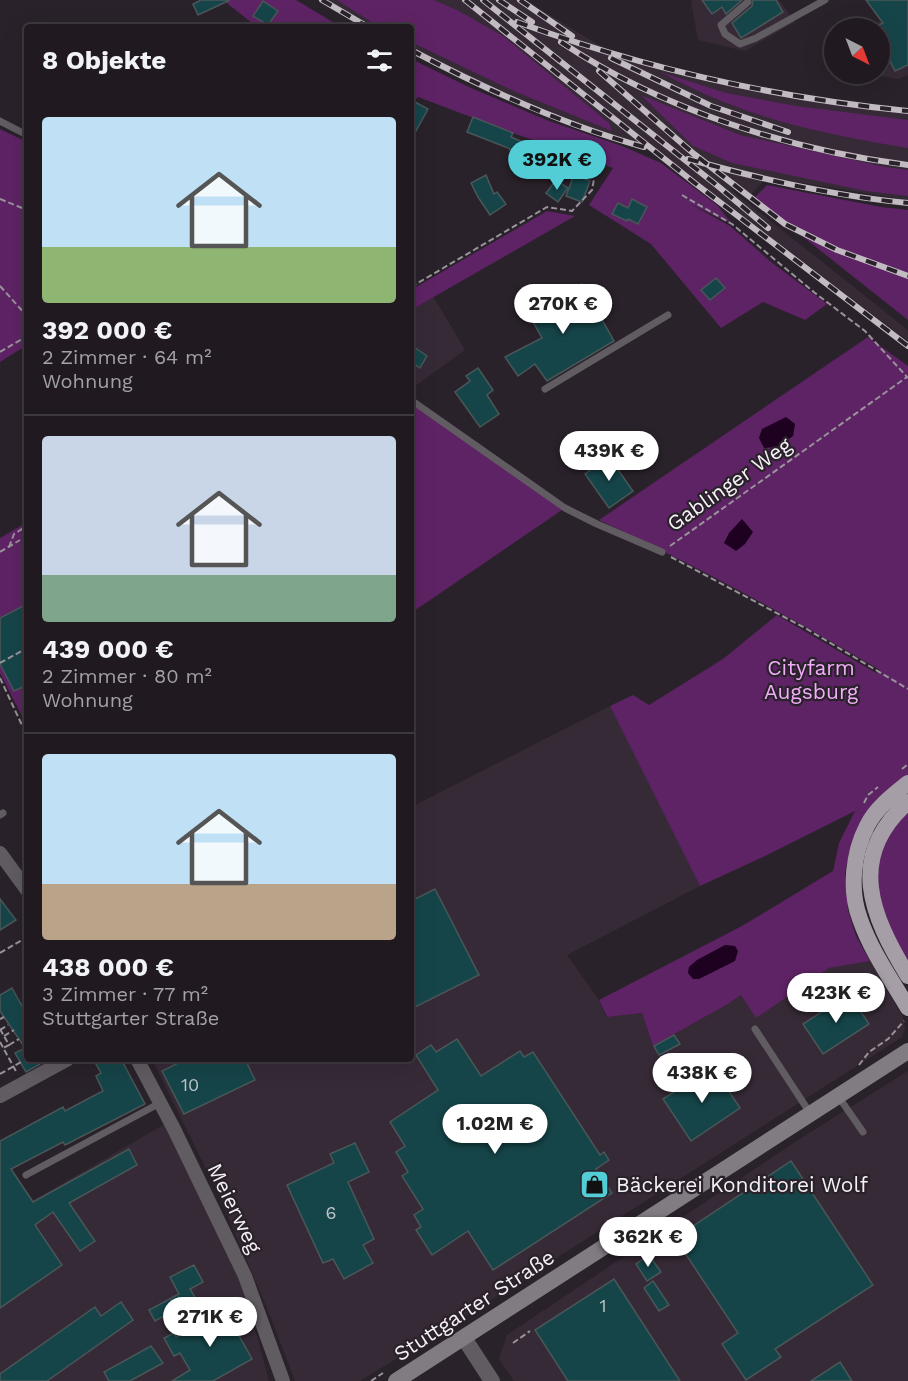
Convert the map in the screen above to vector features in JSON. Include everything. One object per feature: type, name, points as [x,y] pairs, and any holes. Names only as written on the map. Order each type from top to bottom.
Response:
[{"type":"highway","points":[[907,1014],[859,918],[854,876],[867,826],[881,806],[908,783]]},
{"type":"highway","points":[[908,802],[888,822],[876,844],[870,875],[871,896],[880,927],[908,976]]},
{"type":"main road","name":"Stuttgarter Straße","points":[[396,1381],[908,1051]]},
{"type":"street","points":[[2,858],[24,886]]},
{"type":"street","points":[[0,1096],[63,1062]]},
{"type":"street","name":"Meierweg","points":[[139,1062],[244,1275],[283,1381]]},
{"type":"street","points":[[464,1338],[492,1381]]},
{"type":"lane","points":[[748,2],[721,25],[725,34],[740,44],[756,38],[825,0]]},
{"type":"lane","points":[[0,122],[24,134]]},
{"type":"lane","points":[[544,389],[668,315]]},
{"type":"lane","name":"Gablinger Weg","points":[[414,402],[565,508],[662,552]]},
{"type":"lane","points":[[755,1029],[810,1113]]},
{"type":"lane","points":[[838,1095],[863,1132]]},
{"type":"lane","points":[[26,1174],[160,1104]]},
{"type":"path","points":[[414,285],[547,207],[572,211],[592,190],[594,179],[586,173],[559,172],[535,159],[509,150]]},
{"type":"path","points":[[682,195],[732,224],[865,331],[908,377]]},
{"type":"path","points":[[0,199],[24,209]]},
{"type":"path","points":[[0,286],[24,313]]},
{"type":"path","points":[[0,352],[24,338]]},
{"type":"path","name":"Gablinger Weg","points":[[662,552],[908,377]]},
{"type":"path","points":[[9,547],[14,534],[24,528]]},
{"type":"path","points":[[0,552],[20,540]]},
{"type":"path","points":[[662,552],[805,628],[908,689]]},
{"type":"path","points":[[0,663],[24,650]]},
{"type":"path","points":[[0,678],[24,731]]},
{"type":"path","points":[[4,698],[9,696]]},
{"type":"path","points":[[0,953],[24,939]]},
{"type":"path","points":[[856,1070],[864,1057],[888,1039],[907,1014]]},
{"type":"path","points":[[0,1019],[4,1017]]},
{"type":"path","points":[[8,1025],[0,1029],[9,1045]]},
{"type":"path","points":[[4,1036],[14,1030]]},
{"type":"path","points":[[0,1053],[19,1039]]},
{"type":"path","points":[[0,1042],[23,1084]]},
{"type":"path","points":[[0,1074],[21,1062]]},
{"type":"path","points":[[513,1343],[530,1331]]},
{"type":"shaded area","points":[[326,0],[525,0],[607,50],[750,87],[908,109],[908,200],[767,177],[750,196],[729,188],[908,330],[908,341],[698,182],[636,142],[592,128],[494,89],[414,50],[414,24],[367,24]]},
{"type":"shaded area","points":[[779,0],[795,22],[745,51],[698,40],[691,1]]},
{"type":"shaded area","points":[[908,5],[908,75],[899,79],[890,77],[890,18],[885,18]]},
{"type":"shaded area","points":[[433,296],[465,350],[414,387],[414,308]]},
{"type":"shaded area","points":[[786,417],[795,424],[793,436],[777,447],[764,448],[759,438],[762,429]]},
{"type":"shaded area","points":[[742,519],[753,532],[745,544],[736,551],[724,543],[729,533]]},
{"type":"shaded area","points":[[610,706],[700,886],[567,955],[599,1000],[606,1017],[642,1013],[653,1046],[741,995],[756,1017],[829,968],[870,961],[903,1017],[905,1028],[902,1037],[360,1381],[295,1381],[268,1310],[217,1191],[153,1062],[414,1062],[414,805]]},
{"type":"shaded area","points":[[725,945],[735,946],[738,951],[735,961],[699,979],[693,979],[688,973],[689,967],[697,960]]},
{"type":"shaded area","points":[[908,1071],[908,1381],[514,1381],[499,1359],[507,1335],[795,1142]]},
{"type":"shaded area","points":[[165,1124],[242,1282],[269,1381],[0,1381],[0,1224],[34,1200]]},
{"type":"green space","points":[[223,0],[296,0],[336,24],[253,24]]},
{"type":"green space","points":[[337,0],[434,0],[459,11],[503,36],[609,123],[612,131],[516,92],[414,43],[414,24],[374,24]]},
{"type":"green space","points":[[414,60],[471,88],[549,121],[622,146],[661,163],[717,205],[732,224],[690,204],[730,226],[771,262],[827,304],[805,320],[763,302],[721,328],[651,244],[589,205],[613,168],[418,97],[414,100]]},
{"type":"green space","points":[[660,72],[726,93],[796,106],[908,120],[908,148],[841,136],[775,120],[713,98]]},
{"type":"green space","points":[[641,95],[740,135],[908,170],[908,196],[866,191],[732,163],[693,146]]},
{"type":"green space","points":[[0,129],[24,141],[24,347],[0,362]]},
{"type":"green space","points":[[767,185],[908,210],[908,320],[754,198]]},
{"type":"green space","points":[[547,211],[575,216],[414,308],[414,288]]},
{"type":"green space","name":"Cityfarm Augsburg","points":[[868,337],[908,366],[908,775],[901,780],[849,852],[845,874],[848,910],[856,936],[870,961],[829,968],[756,1018],[741,995],[653,1046],[642,1013],[607,1017],[599,1000],[742,926],[833,871],[839,843],[855,811],[700,886],[610,706],[633,695],[649,705],[723,659],[777,615],[876,673],[880,670],[741,592],[599,520]]},
{"type":"green space","points":[[414,402],[565,508],[414,611]]},
{"type":"green space","points":[[24,524],[24,720],[0,673],[0,538]]},
{"type":"green space","points":[[908,812],[908,963],[877,902],[877,859],[890,830]]},
{"type":"building","points":[[201,0],[230,0],[198,15],[193,4]]},
{"type":"building","points":[[702,0],[742,0],[726,14],[722,7],[712,14]]},
{"type":"building","points":[[753,0],[776,0],[783,12],[741,38],[732,23],[752,6]]},
{"type":"building","points":[[866,0],[908,0],[908,65],[895,71],[890,61],[890,18],[879,18]]},
{"type":"building","points":[[263,1],[278,11],[269,24],[253,16]]},
{"type":"building","points":[[415,102],[428,109],[414,135]]},
{"type":"building","points":[[473,117],[513,133],[511,137],[525,143],[521,153],[467,132]]},
{"type":"building","points":[[486,175],[494,194],[497,192],[506,204],[490,215],[471,183]]},
{"type":"building","points":[[574,175],[590,181],[582,202],[566,196]]},
{"type":"building","points":[[556,180],[568,188],[558,202],[546,193]]},
{"type":"building","points":[[632,199],[647,207],[638,224],[612,214],[618,203],[628,208]]},
{"type":"building","points":[[716,278],[725,288],[710,300],[701,290]]},
{"type":"building","points":[[582,284],[614,341],[547,381],[535,364],[518,376],[505,357],[542,338],[528,313]]},
{"type":"building","points":[[414,347],[427,356],[420,368],[414,364]]},
{"type":"building","points":[[478,368],[493,390],[487,395],[499,414],[480,427],[455,392],[470,381],[466,376]]},
{"type":"building","points":[[609,457],[633,491],[609,508],[585,474]]},
{"type":"building","points":[[24,606],[24,686],[14,691],[0,664],[0,618]]},
{"type":"building","points":[[435,889],[479,975],[414,1008],[414,900]]},
{"type":"building","points":[[0,899],[16,920],[0,930]]},
{"type":"building","points":[[12,988],[24,1010],[24,1047],[0,1011],[0,995]]},
{"type":"building","points":[[849,994],[869,1024],[823,1054],[803,1024]]},
{"type":"building","points":[[674,1035],[680,1044],[659,1055],[654,1046]]},
{"type":"building","points":[[457,1039],[481,1076],[520,1051],[524,1057],[533,1052],[600,1155],[604,1152],[609,1160],[596,1169],[612,1193],[493,1270],[468,1231],[432,1255],[416,1230],[421,1227],[414,1215],[423,1209],[402,1176],[408,1172],[396,1152],[405,1146],[390,1122],[438,1090],[416,1055],[431,1045],[436,1052]]},
{"type":"building","points":[[24,1048],[24,1062],[44,1062],[26,1072],[15,1053]]},
{"type":"building","points":[[95,1062],[123,1062],[145,1104],[65,1145],[63,1142],[11,1169],[33,1202],[129,1149],[137,1165],[69,1203],[95,1241],[80,1251],[53,1212],[35,1225],[62,1265],[0,1308],[0,1141],[63,1107],[65,1111],[103,1091],[96,1076],[101,1073]]},
{"type":"building","points":[[180,1062],[246,1062],[255,1080],[184,1114],[162,1071]]},
{"type":"building","points":[[713,1067],[740,1108],[691,1141],[663,1099]]},
{"type":"building","points":[[355,1143],[369,1172],[348,1182],[374,1239],[363,1245],[373,1263],[344,1279],[333,1259],[323,1263],[287,1185],[334,1163],[330,1154]]},
{"type":"building","points":[[791,1161],[873,1285],[775,1349],[781,1357],[746,1380],[722,1344],[738,1333],[675,1238]]},
{"type":"building","points":[[649,1255],[661,1272],[647,1281],[636,1264]]},
{"type":"building","points":[[194,1265],[203,1282],[190,1289],[196,1299],[155,1321],[149,1310],[179,1294],[170,1277]]},
{"type":"building","points":[[614,1279],[680,1381],[568,1381],[535,1330]]},
{"type":"building","points":[[653,1281],[669,1305],[659,1311],[644,1288]]},
{"type":"building","points":[[121,1302],[133,1320],[47,1381],[0,1381],[0,1374],[95,1307],[101,1316]]},
{"type":"building","points":[[230,1306],[238,1320],[232,1323],[252,1359],[213,1381],[172,1381],[190,1370],[180,1353],[174,1356],[164,1338],[174,1333],[176,1337]]},
{"type":"building","points":[[151,1346],[163,1363],[130,1381],[109,1381],[104,1372]]},
{"type":"building","points":[[840,1362],[852,1381],[811,1381]]},
{"type":"railway","points":[[322,0],[363,24]]},
{"type":"railway","points":[[465,0],[696,184],[908,346]]},
{"type":"railway","points":[[483,0],[768,228]]},
{"type":"railway","points":[[499,0],[532,22]]},
{"type":"railway","points":[[520,0],[572,36]]},
{"type":"railway","points":[[517,22],[613,53],[710,79],[809,98],[908,111]]},
{"type":"railway","points":[[561,42],[641,87],[727,123],[818,149],[908,165]]},
{"type":"railway","points":[[414,52],[525,105],[584,128],[644,147]]},
{"type":"railway","points":[[611,58],[711,106],[788,132]]},
{"type":"railway","points":[[599,71],[694,154],[785,224],[837,250],[908,276]]},
{"type":"railway","points":[[688,159],[797,186],[908,203]]},
{"type":"place","name":"Bäckerei Konditorei Wolf","points":[[595,1184]]}]
